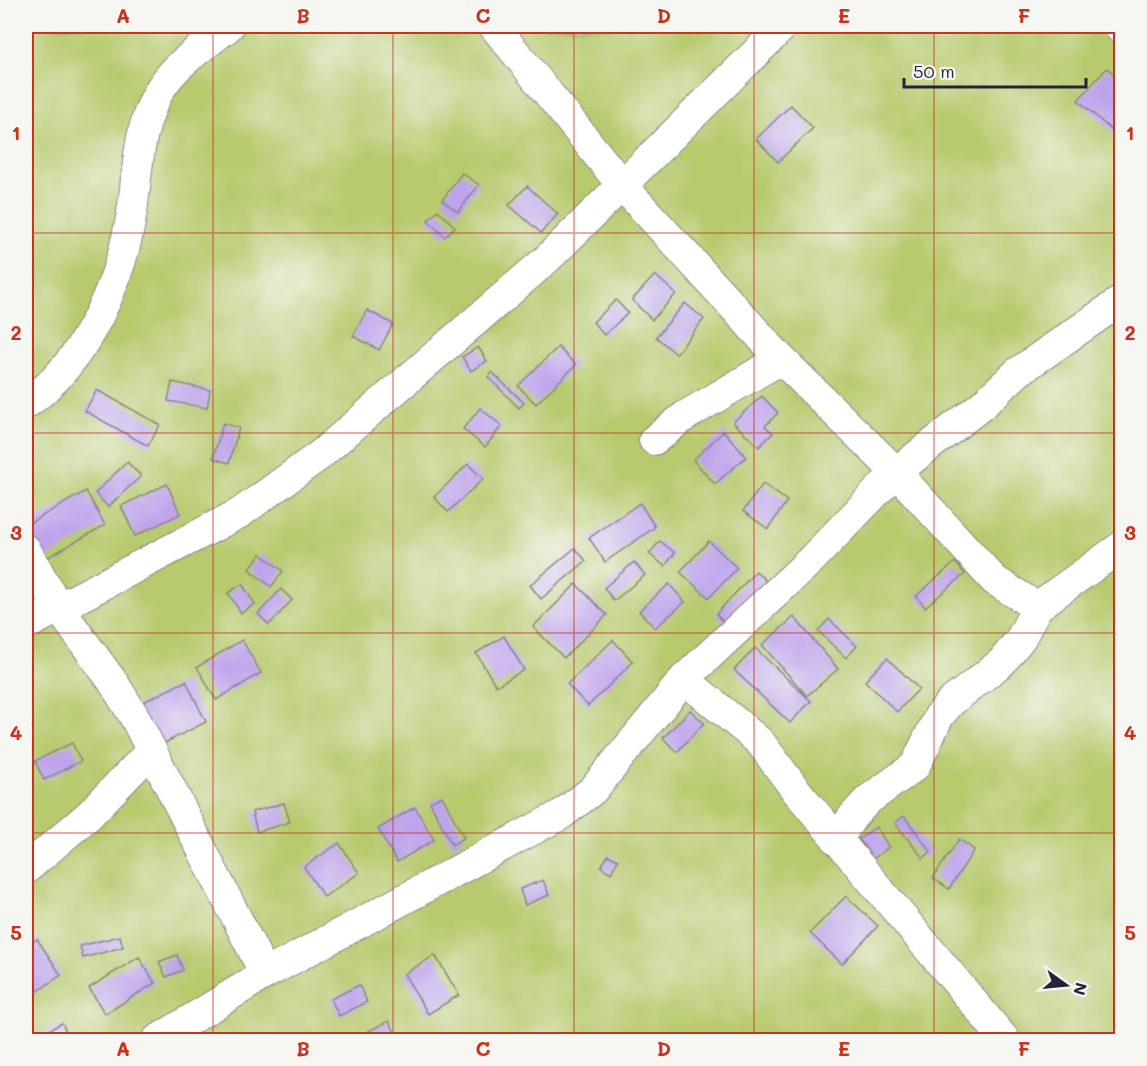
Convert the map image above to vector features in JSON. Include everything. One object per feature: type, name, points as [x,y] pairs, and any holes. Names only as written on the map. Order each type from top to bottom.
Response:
[{"type":"street","points":[[26,404],[66,367],[85,339],[107,295],[125,244],[146,117],[160,88],[184,61],[229,26]]},
{"type":"street","points":[[494,26],[621,184],[781,359],[896,472],[994,580],[1037,607]]},
{"type":"street","points":[[26,625],[240,513],[320,455],[546,260],[783,26]]},
{"type":"street","points":[[1118,26],[1122,30]]},
{"type":"street","points":[[158,1040],[265,974],[562,814],[593,790],[684,679],[811,560],[896,472],[981,406],[1018,372],[1122,300]]},
{"type":"street","points":[[654,441],[685,417],[781,359]]},
{"type":"street","points":[[837,840],[853,816],[868,800],[915,766],[939,716],[951,702],[1002,662],[1021,638],[1037,607],[1122,546]]},
{"type":"street","points":[[26,550],[58,607],[113,682],[134,716],[150,752],[265,974]]},
{"type":"street","points":[[684,679],[760,742],[837,840],[1005,1041]]},
{"type":"street","points":[[26,868],[89,815],[150,752]]},
{"type":"green space","points":[[26,26],[1121,26],[1121,1040],[26,1040]]},
{"type":"building","points":[[1107,68],[1122,81],[1122,140],[1078,100]]},
{"type":"building","points":[[791,105],[813,128],[778,162],[756,139]]},
{"type":"building","points":[[462,173],[479,185],[458,212],[442,200]]},
{"type":"building","points":[[527,186],[558,214],[541,233],[509,205]]},
{"type":"building","points":[[438,210],[455,227],[445,237],[428,220]]},
{"type":"building","points":[[655,275],[676,294],[652,320],[632,300]]},
{"type":"building","points":[[616,300],[628,313],[604,335],[593,322]]},
{"type":"building","points":[[685,303],[704,319],[676,354],[656,337]]},
{"type":"building","points":[[367,310],[393,324],[379,350],[353,336]]},
{"type":"building","points":[[478,347],[487,361],[471,371],[462,357]]},
{"type":"building","points":[[558,347],[576,365],[536,404],[518,386]]},
{"type":"building","points":[[492,372],[524,403],[519,408],[488,377]]},
{"type":"building","points":[[172,382],[210,390],[207,408],[168,401]]},
{"type":"building","points":[[97,390],[160,425],[148,446],[85,411]]},
{"type":"building","points":[[762,396],[778,413],[765,426],[773,433],[759,447],[733,422]]},
{"type":"building","points":[[480,408],[502,426],[485,447],[463,429]]},
{"type":"building","points":[[223,423],[239,428],[229,463],[213,458]]},
{"type":"building","points":[[724,431],[746,457],[715,484],[693,460]]},
{"type":"building","points":[[127,462],[141,476],[108,507],[95,493]]},
{"type":"building","points":[[468,464],[483,479],[448,512],[434,497]]},
{"type":"building","points":[[167,484],[180,514],[135,536],[121,506]]},
{"type":"building","points":[[763,484],[787,501],[768,529],[743,511]]},
{"type":"building","points":[[86,491],[105,525],[45,559],[26,525]]},
{"type":"building","points":[[640,503],[655,527],[605,562],[589,538]]},
{"type":"building","points":[[660,541],[675,553],[665,566],[649,554]]},
{"type":"building","points":[[709,541],[737,568],[709,598],[680,572]]},
{"type":"building","points":[[575,548],[586,561],[541,599],[530,585]]},
{"type":"building","points":[[261,554],[283,571],[271,587],[249,569]]},
{"type":"building","points":[[634,562],[645,575],[614,601],[604,588]]},
{"type":"building","points":[[955,562],[965,574],[925,607],[916,596]]},
{"type":"building","points":[[756,571],[766,581],[725,624],[716,614]]},
{"type":"building","points":[[242,584],[255,604],[241,613],[228,593]]},
{"type":"building","points":[[576,584],[607,615],[564,658],[533,627]]},
{"type":"building","points":[[669,584],[685,602],[655,628],[639,611]]},
{"type":"building","points":[[281,589],[292,600],[269,625],[258,614]]},
{"type":"building","points":[[794,617],[838,669],[807,696],[762,645]]},
{"type":"building","points":[[829,619],[857,646],[846,658],[818,631]]},
{"type":"building","points":[[504,636],[524,670],[496,686],[476,653]]},
{"type":"building","points":[[242,640],[261,673],[216,700],[197,667]]},
{"type":"building","points":[[613,640],[633,662],[588,706],[567,684]]},
{"type":"building","points":[[755,648],[811,701],[790,723],[734,670]]},
{"type":"building","points":[[887,658],[919,689],[897,712],[865,681]]},
{"type":"building","points":[[186,681],[206,722],[155,748],[135,706]]},
{"type":"building","points":[[690,710],[704,723],[677,752],[663,738]]},
{"type":"building","points":[[72,743],[81,761],[44,780],[35,761]]},
{"type":"building","points":[[442,796],[464,838],[452,845],[430,802]]},
{"type":"building","points":[[284,803],[290,822],[257,832],[252,812]]},
{"type":"building","points":[[415,807],[434,840],[397,862],[378,829]]},
{"type":"building","points":[[904,816],[931,852],[923,858],[895,823]]},
{"type":"building","points":[[876,827],[889,847],[873,859],[859,839]]},
{"type":"building","points":[[959,839],[974,850],[949,889],[933,878]]},
{"type":"building","points":[[339,843],[359,873],[324,897],[304,867]]},
{"type":"building","points":[[608,855],[618,860],[611,873],[601,867]]},
{"type":"building","points":[[543,880],[549,895],[525,905],[520,889]]},
{"type":"building","points":[[846,896],[878,926],[842,964],[810,933]]},
{"type":"building","points":[[120,936],[123,947],[83,958],[80,946]]},
{"type":"building","points":[[37,939],[61,975],[28,998],[26,947]]},
{"type":"building","points":[[177,955],[183,970],[166,977],[159,962]]},
{"type":"building","points":[[435,955],[459,995],[428,1014],[404,974]]},
{"type":"building","points":[[139,957],[155,983],[105,1014],[89,988]]},
{"type":"building","points":[[359,985],[367,1002],[339,1016],[331,999]]},
{"type":"building","points":[[389,1021],[399,1040],[363,1040],[360,1035]]},
{"type":"building","points":[[62,1023],[67,1033],[47,1040],[43,1033]]}]
